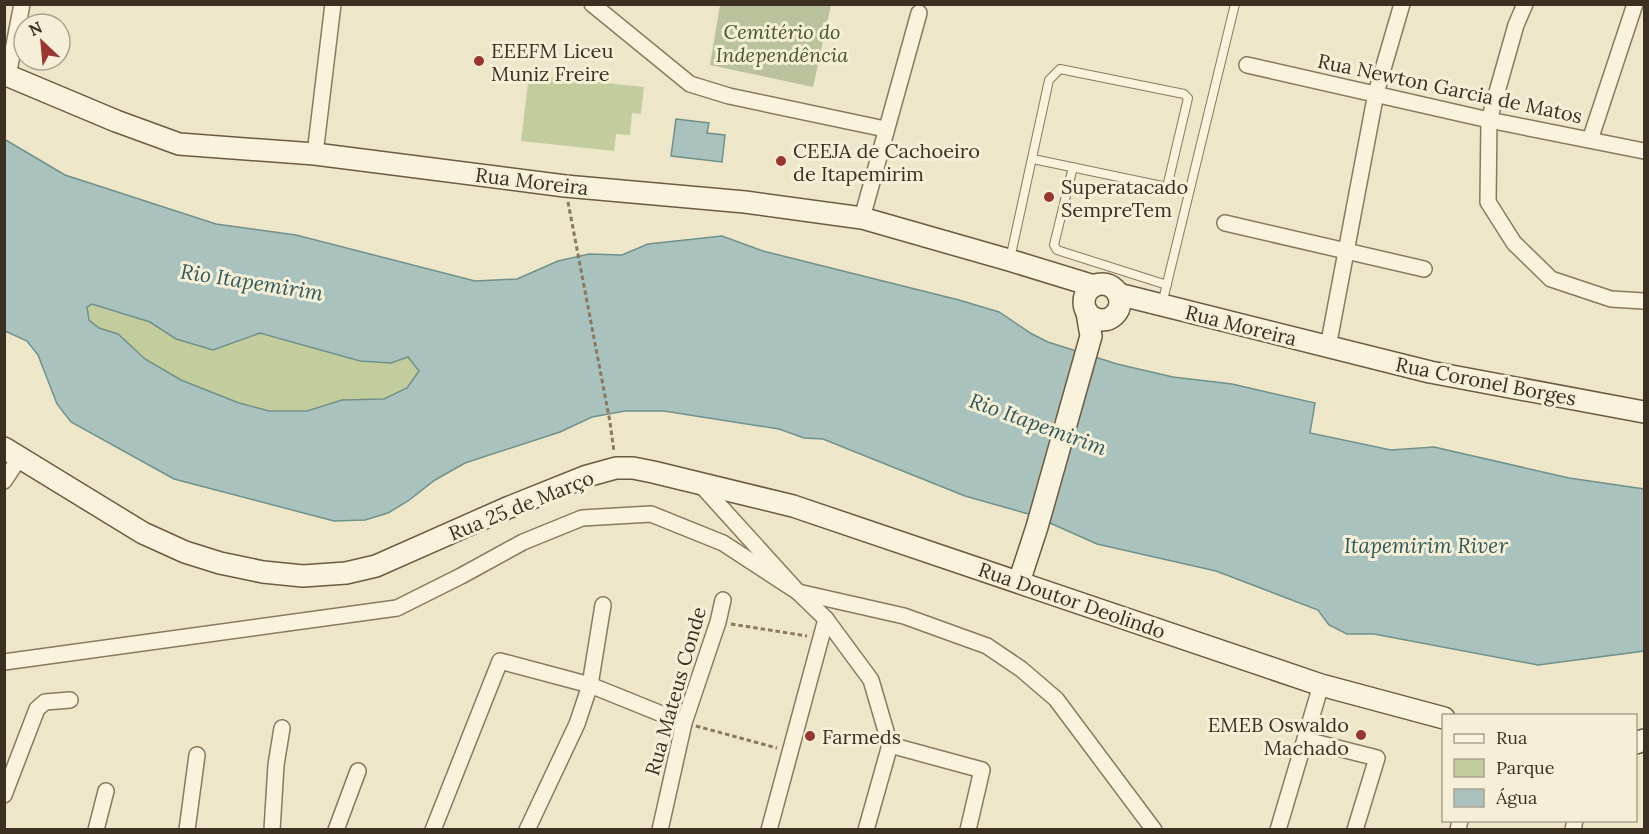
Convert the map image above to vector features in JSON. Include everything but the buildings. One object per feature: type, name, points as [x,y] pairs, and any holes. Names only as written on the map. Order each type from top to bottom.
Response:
[{"type":"street","points":[[6,75],[22,4]]},
{"type":"street","points":[[315,154],[333,4]]},
{"type":"street","points":[[592,4],[690,84],[729,96],[885,129]]},
{"type":"street","points":[[1328,347],[1376,93],[1402,4]]},
{"type":"street","points":[[1525,4],[1516,25],[1489,120],[1488,201],[1514,243],[1551,279],[1611,299],[1644,301]]},
{"type":"street","points":[[1590,140],[1635,4]]},
{"type":"street","points":[[862,218],[919,13]]},
{"type":"street","name":"Rua Newton Garcia de Matos","points":[[1247,65],[1489,120],[1644,151]]},
{"type":"street","name":"Rua Moreira","points":[[6,75],[116,121],[179,144],[315,154],[565,186],[745,202],[862,218],[1064,277],[1098,314]]},
{"type":"street","points":[[1225,223],[1424,269]]},
{"type":"street","points":[[1018,582],[1037,527],[1098,314],[1158,304]]},
{"type":"street","name":"Rua Moreira","points":[[1158,304],[1328,347]]},
{"type":"street","name":"Rua Coronel Borges","points":[[1328,347],[1430,372],[1644,412]]},
{"type":"street","points":[[4,481],[12,453]]},
{"type":"street","name":"Rua 25 de Março","points":[[12,453],[143,533],[185,552],[220,563],[263,572],[303,576],[346,573],[376,566],[507,508],[587,476],[616,468],[652,471],[700,484]]},
{"type":"street","points":[[700,484],[798,592],[826,619],[871,680],[890,745],[866,830]]},
{"type":"street","name":"Rua Doutor Deolindo","points":[[700,484],[793,506],[1321,685],[1442,718]]},
{"type":"street","points":[[4,662],[397,608],[523,542],[582,518],[651,514],[723,543],[798,592],[904,616],[987,646],[1021,669],[1056,699],[1154,830]]},
{"type":"street","name":"Rua Mateus Conde","points":[[660,830],[684,723],[718,622],[723,600]]},
{"type":"street","points":[[527,830],[578,724],[591,685],[603,604]]},
{"type":"street","points":[[769,830],[826,619]]},
{"type":"street","points":[[433,830],[500,661],[591,685],[684,723]]},
{"type":"street","points":[[1283,828],[1321,685]]},
{"type":"street","points":[[4,795],[37,709],[45,702],[70,700]]},
{"type":"street","points":[[272,830],[276,765],[282,728]]},
{"type":"street","points":[[1306,740],[1377,758],[1355,830]]},
{"type":"street","points":[[890,745],[982,770],[968,830]]},
{"type":"street","points":[[187,830],[197,754]]},
{"type":"street","points":[[336,830],[358,771]]},
{"type":"street","points":[[96,830],[106,791]]},
{"type":"lane","points":[[1158,304],[1167,285],[1235,4]]},
{"type":"lane","points":[[1009,260],[1049,80],[1053,74],[1060,69],[1184,94],[1188,98],[1167,187],[1033,159]]},
{"type":"lane","points":[[1073,167],[1054,245],[1057,250],[1167,285]]},
{"type":"path","points":[[565,186],[610,422],[616,468]]},
{"type":"path","points":[[718,622],[821,638]]},
{"type":"path","points":[[684,723],[790,751]]},
{"type":"green space","name":"Cemitério do Independência","points":[[720,5],[831,5],[813,87],[710,65]]},
{"type":"green space","points":[[529,75],[644,87],[641,114],[632,113],[630,135],[616,134],[614,151],[521,141]]},
{"type":"green space","points":[[92,304],[150,322],[176,339],[213,350],[260,333],[360,361],[391,363],[408,357],[419,371],[407,389],[384,399],[342,400],[307,411],[269,411],[239,403],[181,380],[145,359],[118,334],[99,328],[89,320],[86,307]]},
{"type":"water","points":[[676,119],[709,123],[707,133],[725,135],[722,162],[671,156]]},
{"type":"water","name":"Itapemirim River","points":[[4,139],[65,175],[216,224],[296,235],[475,281],[517,279],[558,261],[589,254],[622,255],[648,244],[722,236],[763,251],[999,312],[1048,342],[1117,364],[1173,377],[1232,384],[1315,403],[1310,433],[1391,450],[1434,447],[1569,478],[1644,489],[1644,651],[1538,665],[1374,634],[1347,634],[1329,625],[1318,610],[1216,571],[1097,544],[1032,515],[965,496],[823,439],[804,438],[779,429],[664,411],[625,411],[592,417],[560,432],[465,463],[435,480],[388,513],[365,520],[334,521],[174,479],[71,422],[57,404],[38,355],[27,341],[5,331]],"holes":[[[92,304],[150,322],[176,339],[213,350],[260,333],[360,361],[391,363],[408,357],[419,371],[407,388],[384,399],[342,400],[307,411],[269,411],[239,403],[181,380],[145,359],[118,334],[99,328],[89,320],[87,307]]]},
{"type":"place","name":"EEEFM Liceu Muniz Freire","points":[[479,61]]},
{"type":"place","name":"CEEJA de Cachoeiro de Itapemirim","points":[[781,161]]},
{"type":"place","name":"Superatacado SempreTem","points":[[1049,197]]},
{"type":"place","name":"EMEB Oswaldo Machado","points":[[1361,735]]},
{"type":"place","name":"Farmeds","points":[[810,736]]},
{"type":"water label","name":"Rio Itapemirim","points":[[252,282]]},
{"type":"water label","name":"Rio Itapemirim","points":[[1038,424]]}]
